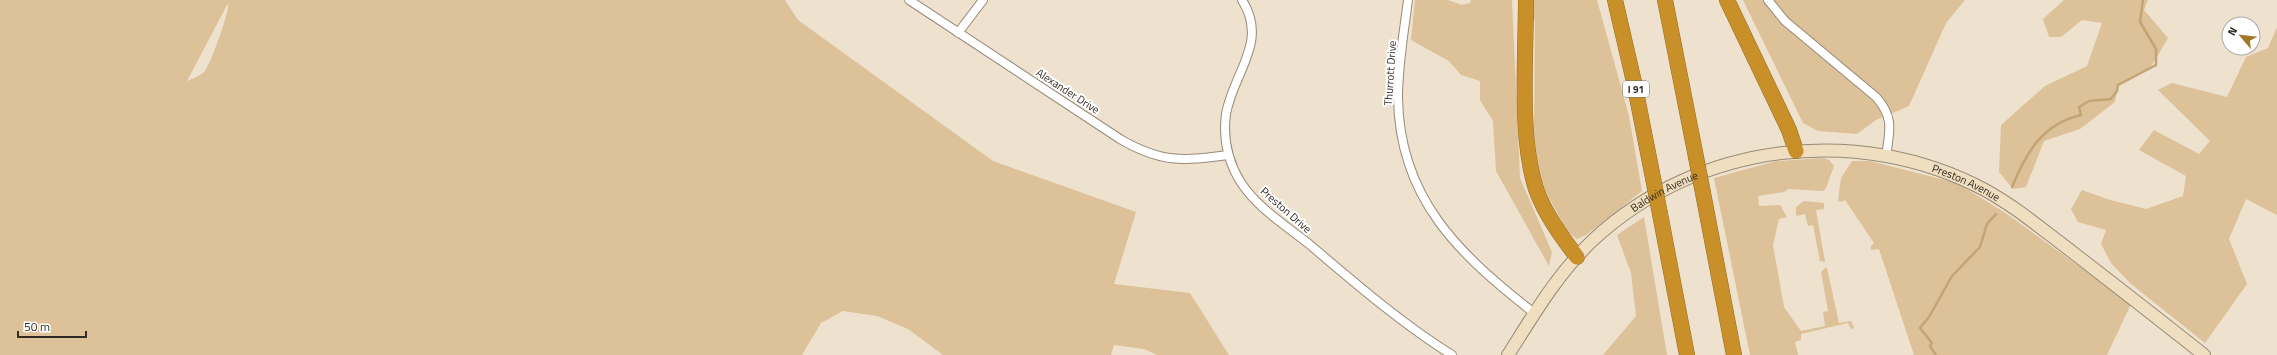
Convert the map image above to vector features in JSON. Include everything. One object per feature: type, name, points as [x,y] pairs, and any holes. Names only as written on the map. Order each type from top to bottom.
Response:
[{"type":"highway","points":[[1526,0],[1526,122],[1531,170],[1538,195],[1550,218],[1577,257]]},
{"type":"highway","name":"I 91","points":[[1615,0],[1633,75],[1687,355]]},
{"type":"highway","points":[[1665,0],[1734,355]]},
{"type":"highway","points":[[1727,0],[1789,130],[1796,151]]},
{"type":"main road","name":"Baldwin Avenue","points":[[1508,355],[1534,313],[1577,257],[1618,219],[1670,186],[1704,171],[1736,161],[1796,151],[1837,150],[1886,156]]},
{"type":"main road","name":"Preston Avenue","points":[[1886,156],[1948,173],[2001,199],[2204,355]]},
{"type":"street","name":"Alexander Drive","points":[[909,0],[1120,139],[1146,153],[1178,160],[1228,155]]},
{"type":"street","points":[[958,33],[982,0]]},
{"type":"street","name":"Preston Drive","points":[[1242,0],[1249,11],[1252,25],[1252,40],[1226,113],[1225,133],[1228,155],[1241,182],[1260,204],[1398,318],[1452,355]]},
{"type":"street","name":"Thurrott Drive","points":[[1408,0],[1400,71],[1399,111],[1403,140],[1418,185],[1437,221],[1464,254],[1534,313]]},
{"type":"street","points":[[1768,0],[1785,21],[1876,96],[1885,107],[1890,118],[1890,130],[1886,156]]},
{"type":"shaded area","points":[[0,0],[785,0],[798,20],[993,161],[1136,212],[1114,284],[1190,293],[1229,355],[1157,355],[1144,349],[1114,345],[1111,355],[943,355],[908,329],[877,316],[843,311],[821,323],[802,355],[0,355]],"holes":[[[228,3],[219,37],[207,68],[200,75],[187,81]]]},
{"type":"shaded area","points":[[1415,0],[1448,0],[1462,5],[1470,3],[1471,0],[1512,0],[1520,178],[1552,252],[1549,266],[1496,171],[1493,121],[1480,100],[1480,81],[1461,75],[1449,61],[1411,40]]},
{"type":"shaded area","points":[[1532,0],[1597,0],[1629,116],[1642,191],[1586,235],[1577,239],[1566,230],[1542,184],[1537,162],[1534,127],[1535,21],[1533,18]]},
{"type":"shaded area","points":[[1743,0],[1965,0],[1946,23],[1909,106],[1876,120],[1857,134],[1818,131],[1803,123]]},
{"type":"shaded area","points":[[2064,0],[2148,0],[2144,10],[2168,38],[2149,70],[2118,85],[2115,102],[2080,129],[2044,141],[2026,187],[2013,189],[1999,172],[2001,125],[2045,86],[2087,66],[2102,23],[2082,20],[2061,37],[2049,37],[2043,19]]},
{"type":"shaded area","points":[[2277,27],[2277,215],[2246,199],[2229,239],[2247,284],[2205,343],[2131,284],[2111,263],[2101,244],[2106,230],[2078,222],[2071,209],[2082,190],[2110,200],[2146,209],[2183,196],[2186,176],[2139,150],[2154,130],[2199,154],[2210,141],[2158,90],[2172,83],[2227,97],[2246,57],[2261,56],[2261,51],[2268,48]]},
{"type":"shaded area","points":[[1824,158],[1829,160],[1834,166],[1826,188],[1823,191],[1788,189],[1784,192],[1758,196],[1759,206],[1780,205],[1787,217],[1779,219],[1773,245],[1784,307],[1801,331],[1825,326],[1823,312],[1828,311],[1821,272],[1825,268],[1827,268],[1839,323],[1851,321],[1854,328],[1851,329],[1848,323],[1801,334],[1801,340],[1795,342],[1798,355],[1750,355],[1714,178],[1776,161]]},
{"type":"shaded area","points":[[1852,161],[1870,161],[1957,183],[2007,214],[2131,304],[2107,355],[1914,355],[1879,249],[1871,250],[1871,246],[1874,243],[1845,200],[1841,202],[1838,201],[1841,178]]},
{"type":"shaded area","points":[[1804,201],[1824,203],[1824,209],[1816,210],[1825,262],[1820,261],[1813,225],[1808,226],[1805,214],[1796,216],[1796,207]]},
{"type":"shaded area","points":[[1644,217],[1667,355],[1603,355],[1636,316],[1631,273],[1617,235]]},
{"type":"waterway","points":[[2012,187],[2023,163],[2037,142],[2046,133],[2067,119],[2081,115],[2079,107],[2089,101],[2111,99],[2117,91],[2118,85],[2156,65],[2156,49],[2140,22],[2143,0]]},
{"type":"waterway","points":[[1936,355],[1930,346],[1932,343],[1920,328],[1929,317],[1952,276],[1980,247],[1987,224],[1996,214]]}]
